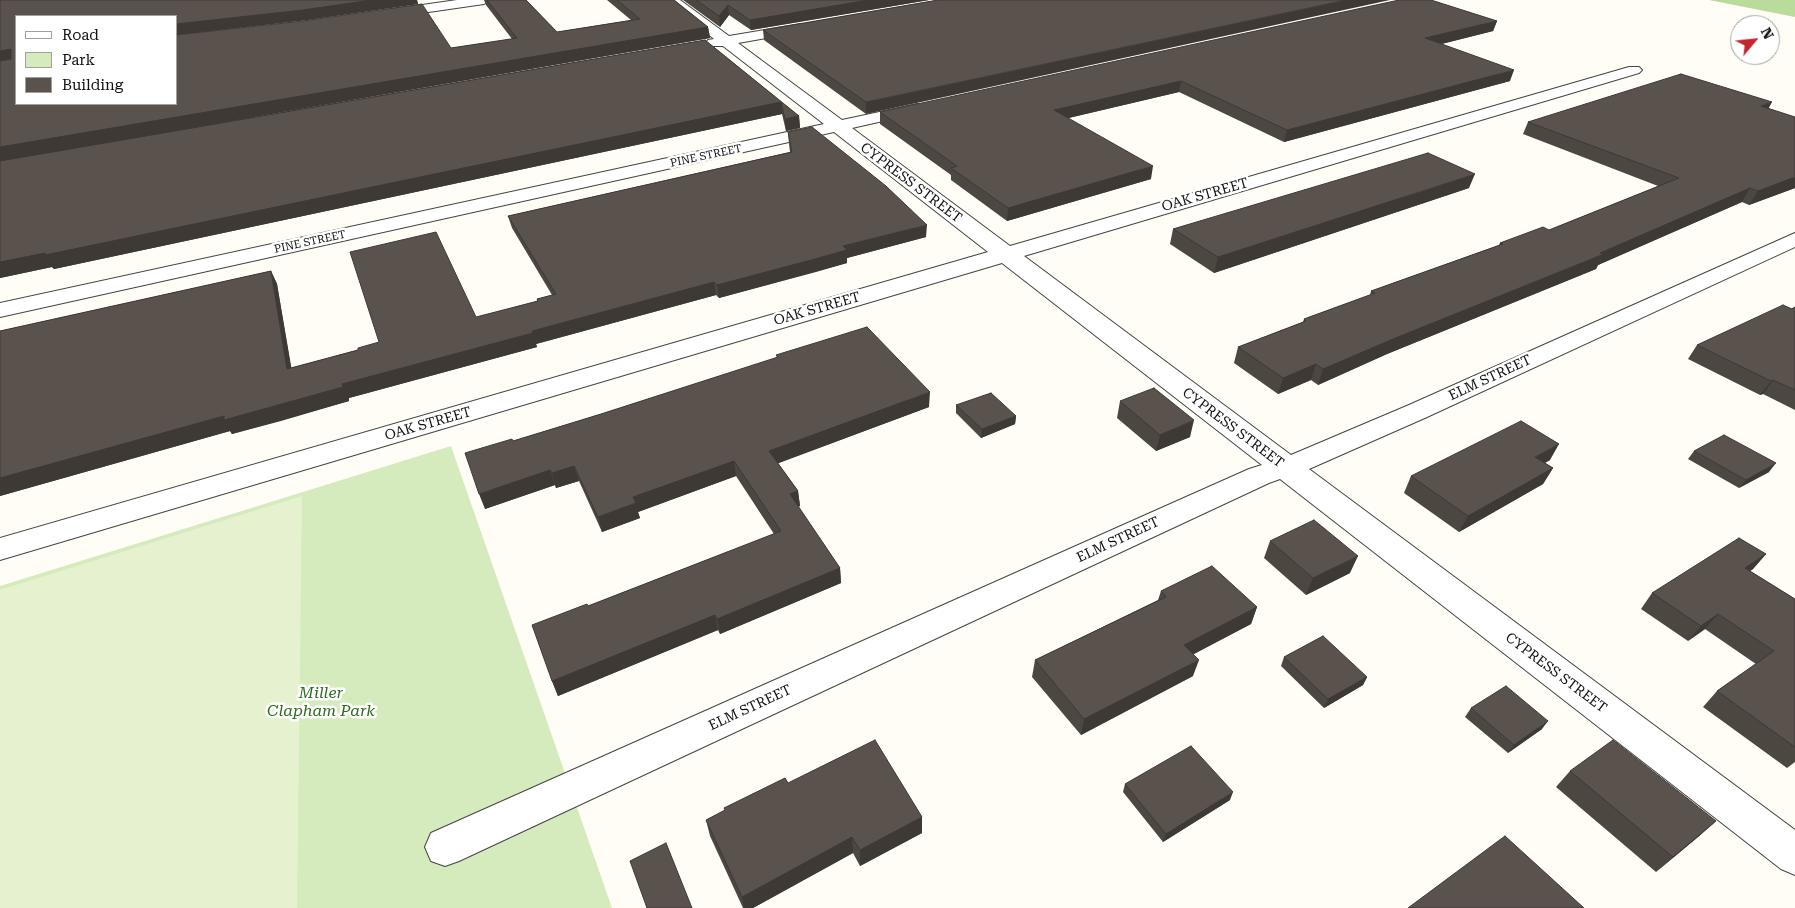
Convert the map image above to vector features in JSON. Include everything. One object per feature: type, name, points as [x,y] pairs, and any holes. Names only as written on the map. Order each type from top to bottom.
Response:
[{"type":"street","points":[[376,16],[484,0]]},
{"type":"street","name":"CYPRESS STREET","points":[[672,0],[1795,855]]},
{"type":"street","points":[[698,46],[816,26]]},
{"type":"street","name":"OAK STREET","points":[[0,550],[1634,70]]},
{"type":"street","name":"PINE STREET","points":[[0,310],[933,106]]},
{"type":"street","name":"ELM STREET","points":[[444,847],[1259,476],[1286,468],[1418,411],[1795,239]]},
{"type":"green space","points":[[1709,0],[1795,0],[1795,17]]},
{"type":"green space","name":"Miller Clapham Park","points":[[451,446],[612,908],[0,908],[0,586]]},
{"type":"green space","points":[[302,496],[297,908],[0,908],[0,590]]},
{"type":"building","points":[[0,0],[372,0],[303,10],[178,24],[178,15],[15,15],[15,105],[178,105],[178,35],[303,21],[422,4],[451,48],[517,38],[487,0],[526,0],[557,32],[640,19],[617,0],[674,0],[708,27],[0,147],[0,61],[11,59],[11,49],[0,51]]},
{"type":"building","points":[[696,0],[869,0],[750,20],[728,5],[719,16]]},
{"type":"building","points":[[938,0],[1346,0],[866,102],[763,30]]},
{"type":"building","points":[[1399,0],[1431,0],[1497,21],[1425,38],[1514,70],[1287,130],[1181,81],[1054,110],[1153,166],[1008,208],[951,168],[957,166],[880,112]]},
{"type":"building","points":[[705,40],[799,116],[785,119],[781,102],[45,255],[45,253],[0,262],[0,161]]},
{"type":"building","points":[[1681,74],[1772,102],[1761,106],[1795,117],[1795,177],[1758,191],[1750,188],[1600,253],[1604,254],[1323,369],[1316,364],[1283,378],[1238,347],[1306,321],[1304,319],[1375,293],[1371,291],[1503,244],[1500,243],[1543,227],[1549,230],[1679,178],[1528,122]]},
{"type":"building","points":[[812,127],[886,186],[927,225],[843,246],[847,250],[815,259],[717,285],[714,282],[342,384],[343,387],[224,420],[224,416],[0,478],[0,331],[271,271],[287,369],[358,350],[358,348],[379,342],[350,252],[436,232],[476,317],[538,301],[537,299],[556,294],[508,216],[792,152],[788,132]]},
{"type":"building","points":[[1428,153],[1475,174],[1218,257],[1173,229]]},
{"type":"building","points":[[1783,305],[1792,309],[1795,307],[1795,390],[1773,380],[1771,381],[1697,345]]},
{"type":"building","points":[[867,327],[930,392],[769,451],[798,491],[790,494],[840,568],[717,619],[715,615],[552,681],[532,625],[587,604],[588,606],[781,531],[734,461],[633,497],[636,503],[598,517],[574,466],[552,473],[550,470],[479,494],[465,453],[512,439],[513,441],[601,414],[778,357],[776,355]]},
{"type":"building","points":[[1154,388],[1194,420],[1160,435],[1120,401]]},
{"type":"building","points":[[991,393],[1016,416],[982,429],[956,405]]},
{"type":"building","points":[[1521,421],[1559,444],[1535,457],[1553,468],[1468,516],[1411,476]]},
{"type":"building","points":[[1724,435],[1776,463],[1746,480],[1694,451]]},
{"type":"building","points":[[1314,520],[1358,556],[1313,578],[1270,541]]},
{"type":"building","points":[[1739,538],[1766,554],[1745,568],[1795,599],[1795,747],[1717,691],[1774,651],[1718,614],[1701,626],[1652,593]]},
{"type":"building","points":[[1212,566],[1257,607],[1184,645],[1199,660],[1084,719],[1035,660],[1166,597],[1161,591]]},
{"type":"building","points":[[1323,636],[1367,677],[1328,699],[1284,657]]},
{"type":"building","points":[[1506,686],[1548,721],[1514,745],[1471,708]]},
{"type":"building","points":[[875,740],[922,817],[860,850],[852,837],[742,897],[706,820],[725,810],[724,808],[785,778],[788,783]]},
{"type":"building","points":[[1613,740],[1716,821],[1673,857],[1570,771]]},
{"type":"building","points":[[1191,746],[1233,792],[1166,834],[1125,784]]},
{"type":"building","points":[[1505,836],[1584,908],[1408,908]]},
{"type":"building","points":[[666,843],[692,908],[647,908],[630,861]]}]
